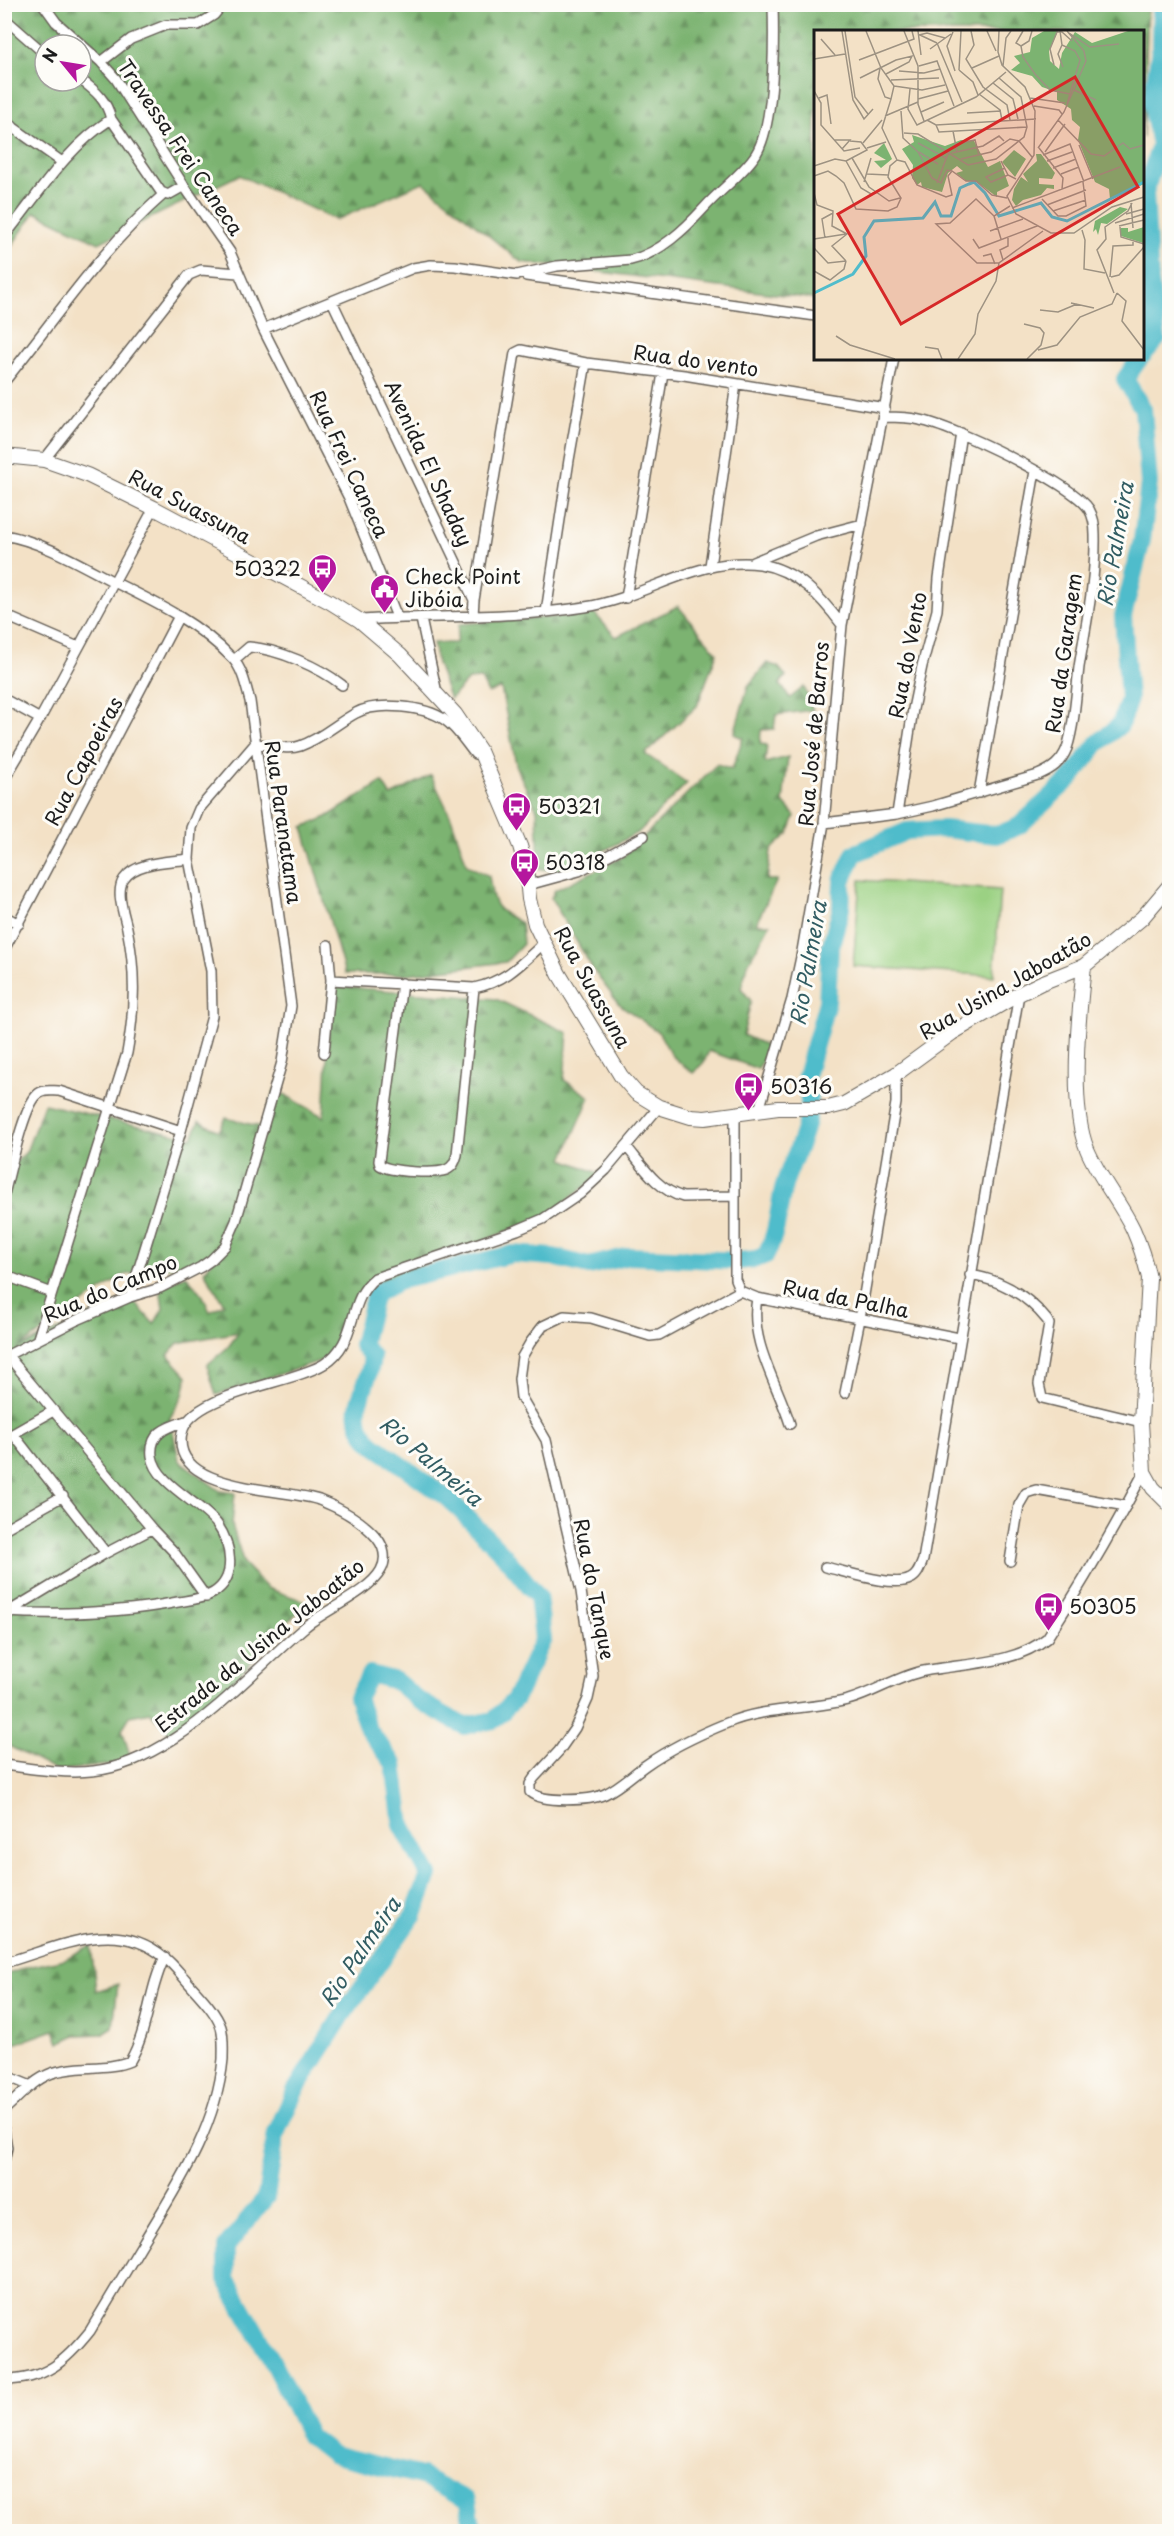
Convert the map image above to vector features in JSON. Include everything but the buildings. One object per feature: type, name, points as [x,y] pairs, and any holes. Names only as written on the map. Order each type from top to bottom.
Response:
[{"type":"street","name":"Travessa Frei Caneca","points":[[43,4],[56,22],[101,62],[116,79],[184,186],[230,252],[263,328]]},
{"type":"street","points":[[101,62],[131,39],[166,25],[198,25],[214,15],[223,4]]},
{"type":"street","points":[[517,275],[557,266],[642,258],[675,236],[750,163],[757,153],[767,126],[773,45],[773,4]]},
{"type":"street","points":[[4,18],[33,43]]},
{"type":"street","points":[[93,90],[109,107],[111,119],[164,194]]},
{"type":"street","points":[[4,116],[14,128],[62,162]]},
{"type":"street","points":[[4,237],[80,142],[111,119]]},
{"type":"street","points":[[4,382],[134,220],[164,194],[170,194],[184,186]]},
{"type":"street","points":[[263,328],[413,268],[431,265],[455,266],[814,316]]},
{"type":"street","points":[[44,460],[189,275],[201,270],[238,273]]},
{"type":"street","name":"Avenida El Shaday","points":[[332,301],[474,600]]},
{"type":"street","name":"Rua Frei Caneca","points":[[263,328],[349,498],[397,617]]},
{"type":"street","name":"Rua do vento","points":[[474,600],[512,366],[515,353],[521,350],[586,363],[736,384],[884,412]]},
{"type":"street","name":"Rua José de Barros","points":[[759,1110],[792,999],[824,823],[842,625],[894,360]]},
{"type":"street","points":[[546,612],[586,363]]},
{"type":"street","points":[[626,598],[663,373]]},
{"type":"street","name":"Rua do Vento","points":[[710,566],[736,384]]},
{"type":"street","points":[[884,412],[921,420],[961,433],[1035,471],[979,793]]},
{"type":"street","name":"Rua do Vento","points":[[897,814],[913,709],[922,666],[938,610],[939,578],[961,433]]},
{"type":"street","name":"Rua Suassuna","points":[[4,456],[44,460],[87,475],[154,508],[330,602],[358,620],[400,655],[437,693],[474,742],[490,772],[520,846],[526,867],[535,924],[559,974],[621,1076],[636,1093],[659,1107],[691,1118],[705,1119],[759,1110],[812,1107]]},
{"type":"street","name":"Rua da Garagem","points":[[824,823],[897,814],[979,793],[1053,769],[1067,748],[1094,562],[1096,533],[1088,507],[1078,497],[1035,471]]},
{"type":"street","points":[[4,780],[40,719],[154,508]]},
{"type":"street","points":[[751,563],[816,536],[862,524]]},
{"type":"street","name":"Rua Paranatama","points":[[4,535],[40,545],[179,616],[234,660],[240,670],[250,701],[291,1006],[282,1062],[236,1221],[225,1246]]},
{"type":"street","points":[[358,620],[546,612],[588,607],[626,598],[710,566],[751,563],[781,570],[799,579],[815,592],[842,625]]},
{"type":"street","points":[[473,615],[474,600]]},
{"type":"street","points":[[4,615],[78,647]]},
{"type":"street","name":"Rua Capoeiras","points":[[4,950],[179,616]]},
{"type":"street","points":[[421,619],[437,693]]},
{"type":"street","points":[[234,660],[249,647],[266,648],[292,658],[342,685]]},
{"type":"street","points":[[4,699],[40,719]]},
{"type":"street","points":[[130,1297],[181,1131],[206,1039],[213,998],[209,960],[189,859],[191,828],[199,808],[255,744],[283,748],[299,747],[367,708],[387,706],[436,714],[447,721],[490,772]]},
{"type":"street","points":[[528,885],[579,871],[644,836]]},
{"type":"street","points":[[38,1338],[127,1053],[135,986],[134,962],[122,905],[120,888],[122,880],[136,869],[189,859]]},
{"type":"street","name":"Rua Usina Jaboatão","points":[[812,1107],[828,1108],[844,1104],[896,1074],[952,1033],[1019,994],[1084,966],[1142,918],[1170,885]]},
{"type":"street","points":[[4,915],[19,924]]},
{"type":"street","points":[[332,980],[474,988],[492,984],[507,977],[544,943]]},
{"type":"street","points":[[324,1053],[332,980],[328,945]]},
{"type":"street","points":[[1084,966],[1078,1082],[1082,1132],[1087,1150],[1133,1229],[1144,1255],[1149,1278],[1141,1422],[1144,1472],[1153,1488],[1170,1505]]},
{"type":"street","points":[[402,983],[379,1161],[383,1167],[388,1169],[436,1172],[445,1170],[454,1163],[457,1155],[474,988]]},
{"type":"street","points":[[825,1567],[905,1581],[913,1579],[923,1560],[1019,994]]},
{"type":"street","points":[[845,1393],[860,1319],[896,1103],[896,1074]]},
{"type":"street","points":[[4,1194],[27,1111],[38,1093],[46,1090],[59,1091],[181,1131]]},
{"type":"street","points":[[6,1612],[80,1613],[146,1608],[206,1597],[222,1586],[229,1569],[230,1552],[226,1539],[216,1523],[201,1508],[167,1482],[157,1469],[152,1456],[155,1436],[159,1432],[186,1421],[225,1397],[322,1365],[343,1347],[365,1286],[375,1278],[543,1219],[580,1194],[606,1170],[659,1107]]},
{"type":"street","points":[[735,1114],[735,1279],[740,1291]]},
{"type":"street","points":[[626,1146],[659,1186],[675,1195],[683,1197],[734,1196]]},
{"type":"street","name":"Rua do Campo","points":[[6,1356],[38,1338],[186,1275],[212,1260],[225,1246]]},
{"type":"street","points":[[4,1275],[52,1293]]},
{"type":"street","points":[[970,1275],[991,1278],[1013,1289],[1047,1320],[1049,1324],[1039,1384],[1042,1398],[1141,1422]]},
{"type":"street","name":"Rua da Palha","points":[[740,1291],[757,1298],[959,1338]]},
{"type":"street","name":"Rua do Tanque","points":[[740,1291],[659,1335],[650,1336],[591,1318],[564,1316],[543,1326],[522,1357],[519,1379],[521,1397],[546,1440],[581,1591],[593,1676],[588,1700],[567,1741],[530,1784],[530,1792],[533,1795],[547,1799],[604,1795],[665,1752],[727,1723],[758,1713],[799,1709],[848,1700],[921,1671],[1000,1659],[1039,1645],[1047,1638],[1088,1573],[1144,1472]]},
{"type":"street","points":[[757,1298],[754,1314],[755,1333],[790,1424]]},
{"type":"street","points":[[6,1356],[174,1552],[206,1597]]},
{"type":"street","points":[[53,1411],[9,1437],[63,1496],[106,1553]]},
{"type":"street","name":"Estrada da Usina Jaboatão","points":[[4,1765],[83,1773],[106,1771],[132,1762],[188,1730],[308,1624],[362,1590],[381,1571],[384,1550],[379,1540],[360,1522],[318,1500],[236,1485],[208,1476],[194,1467],[186,1458],[182,1448],[181,1435],[186,1421]]},
{"type":"street","points":[[1010,1561],[1019,1504],[1026,1493],[1036,1491],[1126,1506]]},
{"type":"street","points":[[4,1529],[63,1496]]},
{"type":"street","points":[[6,1612],[106,1553],[152,1529]]},
{"type":"street","points":[[4,1963],[85,1938],[102,1936],[133,1939],[148,1945],[165,1957],[199,1995],[221,2028],[224,2046],[221,2075],[208,2122],[178,2186],[90,2331],[75,2350],[45,2373],[26,2380],[4,2380]]},
{"type":"street","points":[[4,2110],[31,2086],[54,2072],[119,2065],[130,2061],[146,2016],[154,1981],[165,1957]]},
{"type":"street","points":[[4,2075],[31,2086]]},
{"type":"street","points":[[4,2130],[7,2148],[4,2161]]},
{"type":"green space","points":[[5,5],[1148,5],[1144,111],[1144,30],[814,30],[814,299],[521,262],[423,182],[336,220],[239,175],[99,243],[35,212],[5,255]]},
{"type":"green space","points":[[678,606],[717,653],[697,706],[645,754],[687,783],[639,832],[566,871],[539,869],[537,810],[517,769],[501,688],[488,693],[481,679],[468,680],[450,699],[437,664],[433,643],[456,643],[459,624],[595,614],[616,637]]},
{"type":"green space","points":[[767,663],[778,667],[786,676],[780,684],[790,698],[804,687],[813,710],[776,715],[774,729],[761,730],[760,744],[767,745],[765,763],[788,757],[783,802],[795,816],[788,834],[771,850],[767,880],[777,880],[756,924],[770,924],[748,964],[741,988],[751,1001],[743,1035],[770,1047],[758,1069],[709,1051],[704,1062],[693,1073],[672,1056],[659,1033],[618,1003],[594,971],[551,898],[555,890],[623,857],[717,764],[732,769],[743,738],[734,734],[748,686]]},
{"type":"green space","points":[[431,775],[451,817],[467,865],[489,876],[496,906],[521,923],[523,944],[506,962],[408,974],[345,974],[303,827],[327,817],[382,782],[391,796]]},
{"type":"green space","points":[[860,880],[1000,890],[994,976],[853,966]]},
{"type":"green space","points":[[331,986],[496,999],[568,1033],[564,1080],[590,1097],[563,1159],[601,1174],[547,1216],[365,1286],[340,1325],[332,1357],[216,1395],[207,1365],[228,1347],[239,1332],[178,1343],[168,1355],[187,1376],[183,1395],[170,1418],[179,1460],[220,1491],[235,1493],[232,1525],[244,1564],[267,1588],[307,1602],[233,1681],[170,1734],[150,1712],[130,1716],[122,1729],[132,1762],[56,1771],[5,1744],[5,1173],[26,1152],[44,1104],[192,1138],[199,1121],[219,1131],[226,1118],[262,1127],[275,1089],[324,1117]],"holes":[[[218,1254],[204,1271],[224,1304],[210,1312],[203,1296],[186,1275],[160,1288],[163,1309],[154,1324],[130,1297],[17,1349],[124,1275],[211,1260]]]},
{"type":"green space","points":[[91,1945],[96,1991],[118,1984],[113,2027],[102,2034],[76,2035],[59,2043],[54,2030],[15,2044],[5,2043],[5,1975],[28,1967],[65,1959]]},
{"type":"waterway","name":"Rio Palmeira","points":[[1144,354],[1157,339],[1150,282],[1145,192],[1160,145],[1152,103],[1160,49],[1161,4]]},
{"type":"waterway","name":"Rio Palmeira","points":[[473,2532],[468,2501],[421,2476],[332,2454],[309,2436],[270,2357],[226,2279],[226,2247],[266,2197],[276,2133],[295,2091],[343,2014],[414,1914],[429,1875],[402,1825],[394,1764],[368,1729],[357,1698],[370,1674],[396,1681],[418,1700],[464,1726],[494,1720],[515,1699],[543,1639],[538,1596],[504,1555],[450,1500],[371,1443],[362,1431],[358,1421],[358,1410],[372,1356],[362,1345],[375,1294],[402,1280],[513,1254],[553,1257],[589,1266],[629,1256],[738,1261],[756,1259],[766,1255],[774,1236],[786,1179],[808,1118],[808,1092],[805,1080],[827,1002],[830,948],[841,909],[842,881],[854,854],[907,831],[944,829],[997,835],[1019,826],[1071,778],[1097,744],[1120,725],[1129,699],[1123,616],[1142,540],[1149,483],[1143,409],[1125,379],[1139,360]]},
{"type":"place","name":"50322","points":[[322,594]]},
{"type":"place","name":"Check Point Jibóia","points":[[384,614]]},
{"type":"place","name":"50321","points":[[517,832]]},
{"type":"place","name":"50318","points":[[524,888]]},
{"type":"place","name":"50316","points":[[749,1112]]},
{"type":"place","name":"50305","points":[[1048,1632]]}]
